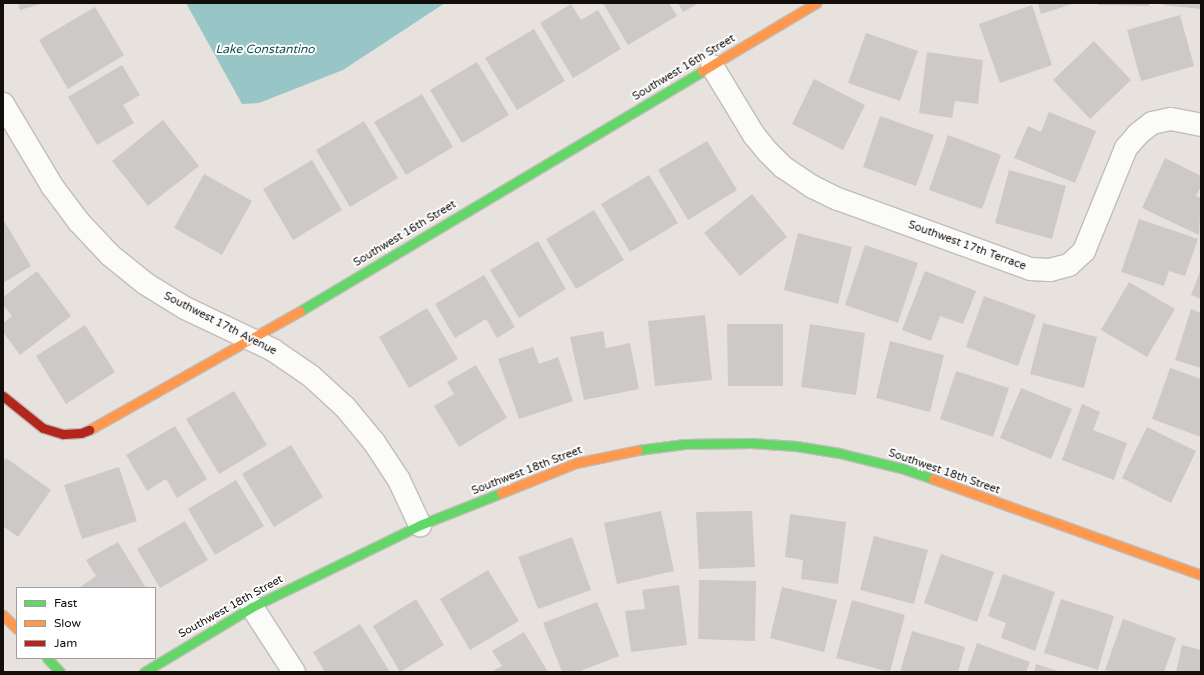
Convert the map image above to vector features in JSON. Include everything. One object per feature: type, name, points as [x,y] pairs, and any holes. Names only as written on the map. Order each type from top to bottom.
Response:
[{"type":"street","name":"Southwest 16th Street","points":[[3,396],[44,428],[63,434],[81,433],[97,426],[204,363],[252,338],[816,3]]},
{"type":"street","name":"Southwest 17th Terrace","points":[[712,66],[754,135],[768,152],[783,167],[813,187],[838,199],[1030,269],[1050,270],[1069,265],[1084,251],[1126,148],[1138,134],[1152,123],[1171,118],[1201,125]]},
{"type":"street","name":"Southwest 17th Avenue","points":[[3,104],[52,186],[79,222],[110,256],[146,284],[185,308],[252,338],[311,376],[345,407],[374,442],[399,480],[420,525]]},
{"type":"street","name":"Southwest 18th Street","points":[[144,672],[252,607],[420,525],[576,463],[642,449],[685,444],[752,443],[839,453],[904,469],[1201,575]]},
{"type":"street","points":[[252,607],[294,672]]},
{"type":"street","points":[[3,615],[16,628]]},
{"type":"street","points":[[48,659],[60,672]]},
{"type":"water","name":"Lake Constantino","points":[[186,3],[445,3],[343,70],[259,103],[242,104]]},
{"type":"building","points":[[18,3],[44,3],[20,10]]},
{"type":"building","points":[[603,3],[669,3],[677,16],[628,45]]},
{"type":"building","points":[[678,3],[699,3],[683,12]]},
{"type":"building","points":[[1038,3],[1075,3],[1041,14]]},
{"type":"building","points":[[1098,3],[1149,3],[1149,6],[1098,5]]},
{"type":"building","points":[[1163,3],[1201,3],[1201,9],[1163,5]]},
{"type":"building","points":[[571,4],[581,20],[598,10],[621,49],[573,78],[540,23]]},
{"type":"building","points":[[1032,5],[1052,65],[1000,83],[979,24]]},
{"type":"building","points":[[95,7],[124,55],[68,89],[39,40]]},
{"type":"building","points":[[1180,15],[1194,66],[1141,81],[1127,30]]},
{"type":"building","points":[[534,29],[565,81],[517,110],[485,58]]},
{"type":"building","points":[[866,33],[918,51],[900,101],[848,83]]},
{"type":"building","points":[[1094,41],[1131,80],[1090,119],[1053,80]]},
{"type":"building","points":[[927,52],[983,60],[978,104],[955,101],[952,118],[919,113]]},
{"type":"building","points":[[477,62],[509,115],[462,143],[430,90]]},
{"type":"building","points":[[122,65],[140,95],[123,105],[134,123],[97,145],[68,97]]},
{"type":"building","points":[[814,79],[865,105],[843,150],[792,124]]},
{"type":"building","points":[[422,94],[453,147],[406,175],[374,122]]},
{"type":"building","points":[[1049,112],[1096,131],[1075,183],[1014,158],[1028,126],[1041,132]]},
{"type":"building","points":[[880,116],[934,135],[916,186],[863,167]]},
{"type":"building","points":[[163,120],[199,166],[148,206],[112,161]]},
{"type":"building","points":[[364,121],[398,178],[350,207],[316,150]]},
{"type":"building","points":[[948,135],[1001,155],[982,209],[929,190]]},
{"type":"building","points":[[707,141],[737,190],[688,220],[658,170]]},
{"type":"building","points":[[1165,158],[1201,176],[1201,186],[1196,196],[1201,198],[1199,235],[1142,208]]},
{"type":"building","points":[[312,160],[342,210],[293,240],[263,189]]},
{"type":"building","points":[[1009,170],[1066,186],[1052,239],[995,223]]},
{"type":"building","points":[[204,174],[252,201],[222,255],[174,228]]},
{"type":"building","points":[[649,175],[678,223],[630,252],[601,204]]},
{"type":"building","points":[[752,194],[787,237],[740,276],[704,233]]},
{"type":"building","points":[[594,210],[624,260],[576,289],[546,239]]},
{"type":"building","points":[[3,219],[31,266],[3,283]]},
{"type":"building","points":[[1139,219],[1198,239],[1185,276],[1169,271],[1164,286],[1121,272]]},
{"type":"building","points":[[798,233],[852,247],[838,304],[784,290]]},
{"type":"building","points":[[538,241],[566,289],[519,318],[490,270]]},
{"type":"building","points":[[865,245],[918,263],[898,323],[845,305]]},
{"type":"building","points":[[1201,269],[1201,299],[1191,295]]},
{"type":"building","points":[[37,271],[71,316],[20,355],[3,332],[3,323],[12,316],[3,305],[3,297]]},
{"type":"building","points":[[925,271],[976,291],[963,324],[940,316],[931,341],[902,330]]},
{"type":"building","points":[[484,275],[515,327],[497,338],[486,319],[455,338],[435,304]]},
{"type":"building","points":[[1129,282],[1175,309],[1147,357],[1101,330]]},
{"type":"building","points":[[984,296],[1036,315],[1018,366],[966,347]]},
{"type":"building","points":[[427,308],[458,359],[409,388],[379,337]]},
{"type":"building","points":[[1191,309],[1201,313],[1201,368],[1175,360]]},
{"type":"building","points":[[705,315],[712,380],[655,386],[648,321]]},
{"type":"building","points":[[1043,323],[1097,337],[1084,388],[1030,374]]},
{"type":"building","points":[[727,324],[783,324],[783,386],[728,386]]},
{"type":"building","points":[[810,324],[865,333],[856,395],[801,387]]},
{"type":"building","points":[[85,325],[115,372],[66,404],[36,356]]},
{"type":"building","points":[[603,331],[606,348],[630,343],[639,389],[584,400],[570,337]]},
{"type":"building","points":[[890,341],[944,355],[930,412],[876,398]]},
{"type":"building","points":[[533,347],[539,364],[558,357],[573,401],[519,419],[498,359]]},
{"type":"building","points":[[476,365],[507,418],[459,447],[434,406],[454,394],[447,382]]},
{"type":"building","points":[[1170,368],[1201,379],[1201,437],[1152,419]]},
{"type":"building","points":[[956,371],[1009,388],[993,437],[940,419]]},
{"type":"building","points":[[1021,388],[1072,409],[1051,459],[1000,438]]},
{"type":"building","points":[[234,391],[267,445],[219,474],[186,419]]},
{"type":"building","points":[[1082,404],[1100,412],[1093,430],[1127,443],[1114,480],[1062,460]]},
{"type":"building","points":[[175,426],[207,479],[177,498],[166,479],[147,491],[126,455]]},
{"type":"building","points":[[1147,427],[1196,451],[1171,503],[1122,478]]},
{"type":"building","points":[[291,445],[323,497],[274,527],[242,474]]},
{"type":"building","points":[[6,458],[51,490],[18,537],[3,526],[3,462]]},
{"type":"building","points":[[119,467],[137,521],[82,539],[64,485]]},
{"type":"building","points":[[236,480],[264,526],[215,555],[188,509]]},
{"type":"building","points":[[661,511],[674,571],[617,584],[604,523]]},
{"type":"building","points":[[752,511],[755,567],[699,569],[696,512]]},
{"type":"building","points":[[790,514],[846,522],[838,584],[801,579],[803,560],[785,557]]},
{"type":"building","points":[[185,521],[208,560],[160,588],[137,549]]},
{"type":"building","points":[[874,536],[928,550],[914,604],[860,590]]},
{"type":"building","points":[[572,537],[591,590],[538,609],[518,557]]},
{"type":"building","points":[[118,542],[145,587],[80,587],[96,576],[86,560]]},
{"type":"building","points":[[941,554],[994,572],[977,622],[924,603]]},
{"type":"building","points":[[488,570],[519,621],[470,650],[440,599]]},
{"type":"building","points":[[1003,574],[1055,592],[1035,651],[1001,638],[1006,623],[988,616]]},
{"type":"building","points":[[699,580],[756,581],[755,641],[698,639]]},
{"type":"building","points":[[679,585],[687,645],[631,652],[625,611],[645,609],[642,590]]},
{"type":"building","points":[[782,587],[837,600],[824,652],[770,638]]},
{"type":"building","points":[[416,599],[444,645],[400,672],[373,626]]},
{"type":"building","points":[[1061,599],[1114,616],[1098,670],[1044,653]]},
{"type":"building","points":[[852,600],[905,615],[890,672],[836,658]]},
{"type":"building","points":[[597,602],[619,656],[578,672],[562,672],[543,623]]},
{"type":"building","points":[[1123,619],[1176,638],[1164,672],[1112,672],[1105,670]]},
{"type":"building","points":[[360,624],[390,672],[325,672],[313,652]]},
{"type":"building","points":[[912,631],[965,647],[958,672],[900,672]]},
{"type":"building","points":[[524,632],[548,672],[491,672],[502,666],[492,651]]},
{"type":"building","points":[[977,643],[1030,662],[1026,672],[967,672]]},
{"type":"building","points":[[1182,645],[1201,650],[1201,672],[1176,672]]},
{"type":"building","points":[[1036,664],[1061,672],[1034,672]]},
{"type":"traffic: fast","points":[[300,311],[702,71]]},
{"type":"traffic: fast","points":[[638,450],[685,444],[751,443],[796,446],[839,453],[904,469],[933,479]]},
{"type":"traffic: fast","points":[[144,672],[252,607],[420,525],[501,493]]},
{"type":"traffic: fast","points":[[48,659],[60,672]]},
{"type":"traffic: slow","points":[[702,71],[816,3]]},
{"type":"traffic: slow","points":[[89,430],[300,311]]},
{"type":"traffic: slow","points":[[501,493],[576,463],[638,450]]},
{"type":"traffic: slow","points":[[933,479],[1201,575]]},
{"type":"traffic: slow","points":[[3,615],[16,628]]},
{"type":"traffic: jam","points":[[3,396],[43,428],[63,434],[81,433],[89,430]]}]
